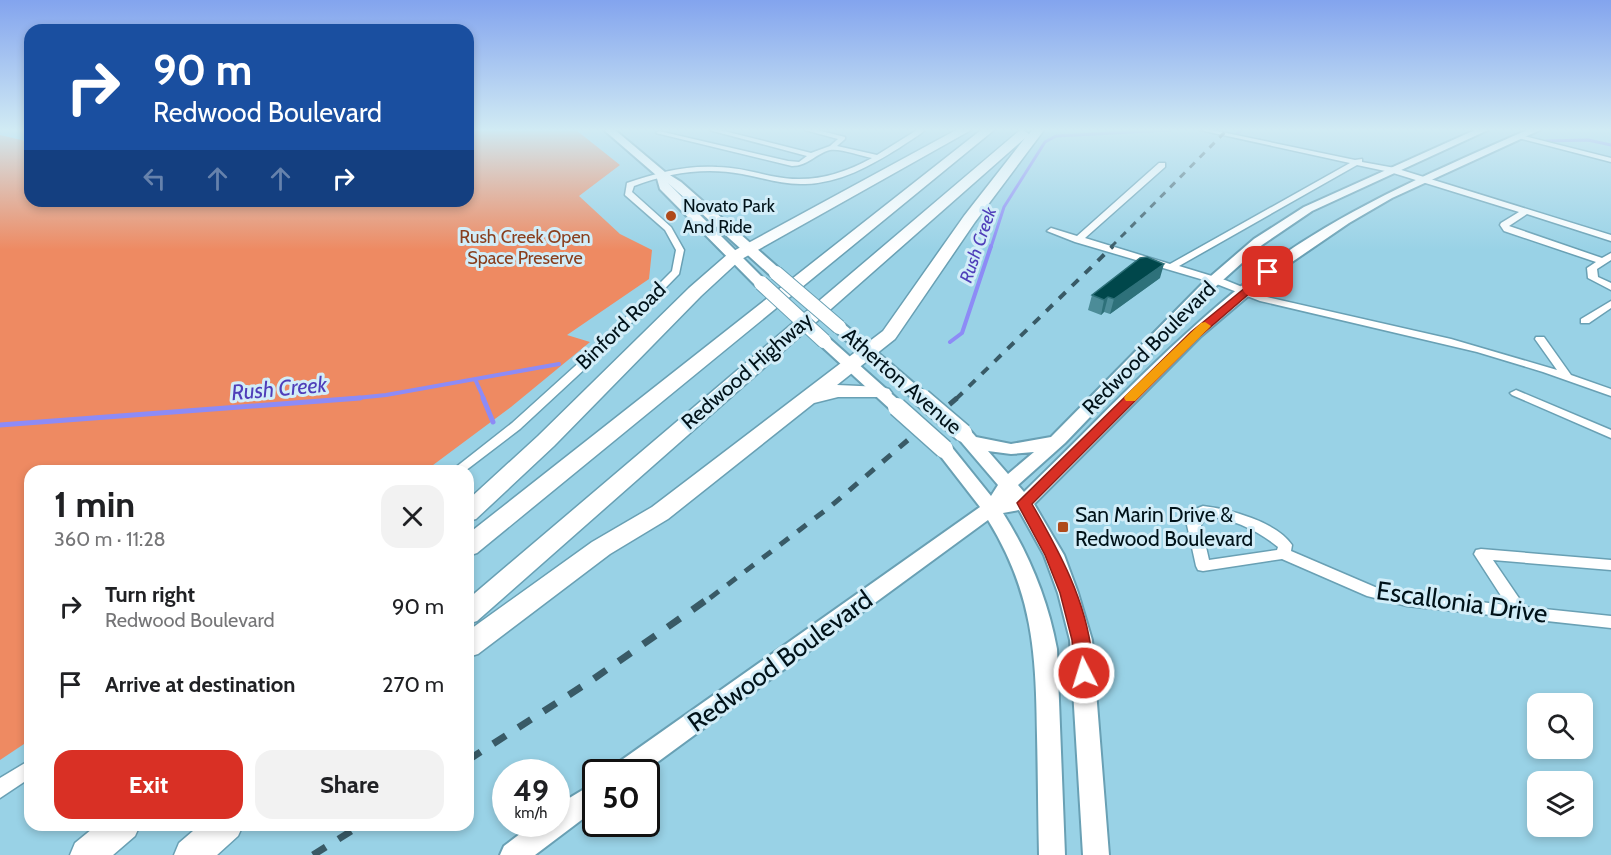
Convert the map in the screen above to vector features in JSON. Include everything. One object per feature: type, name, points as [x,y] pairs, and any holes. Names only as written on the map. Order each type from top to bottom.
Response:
[{"type":"highway","points":[[474,507],[554,434],[695,292],[740,252],[891,170]]},
{"type":"highway","name":"Redwood Highway","points":[[474,542],[938,170]]},
{"type":"highway","name":"Redwood Highway","points":[[474,609],[979,170]]},
{"type":"highway","points":[[474,642],[601,548],[660,513],[889,336],[969,219],[1007,170]]},
{"type":"highway","points":[[804,403],[837,391],[882,393]]},
{"type":"highway","points":[[87,855],[116,831]]},
{"type":"highway","points":[[192,855],[220,831]]},
{"type":"main road","name":"Atherton Avenue","points":[[656,170],[661,174],[664,186],[740,252],[776,273],[967,437],[1024,503],[1053,555],[1068,593],[1081,640],[1096,855]]},
{"type":"main road","name":"Redwood Boulevard","points":[[643,759],[992,508],[1009,483],[1059,439],[1216,280],[1258,242],[1308,209],[1392,170]]},
{"type":"main road","name":"Redwood Boulevard","points":[[992,508],[1024,503],[1195,334],[1245,291],[1345,221],[1388,196],[1448,170]]},
{"type":"main road","name":"Atherton Avenue","points":[[740,252],[761,283],[944,449],[992,508],[1022,565],[1036,602],[1044,637],[1048,688],[1052,855]]},
{"type":"main road","points":[[967,437],[1008,451],[1028,449],[1059,439]]},
{"type":"main road","points":[[513,855],[537,837]]},
{"type":"street","points":[[661,174],[696,170]]},
{"type":"street","points":[[729,170],[769,179],[808,182],[838,177],[852,170]]},
{"type":"street","points":[[1078,240],[1157,170]]},
{"type":"street","points":[[1170,267],[1343,170]]},
{"type":"street","points":[[1392,170],[1611,238]]},
{"type":"street","name":"Binford Road","points":[[465,465],[516,426],[612,337],[676,272],[680,250],[668,229],[628,193],[630,185],[661,174]]},
{"type":"street","points":[[1525,212],[1504,225],[1514,232],[1607,259]]},
{"type":"street","points":[[1051,231],[1315,312],[1522,361],[1611,393]]},
{"type":"street","points":[[1607,259],[1592,268],[1593,278],[1611,287]]},
{"type":"street","points":[[1585,321],[1611,304]]},
{"type":"street","points":[[1540,339],[1566,375]]},
{"type":"street","points":[[1516,393],[1611,434]]},
{"type":"street","points":[[1203,511],[1223,512],[1270,532],[1285,545],[1282,554],[1203,566],[1194,525],[1203,511]]},
{"type":"street","name":"Escallonia Drive","points":[[1282,554],[1372,592],[1407,600],[1611,622]]},
{"type":"street","points":[[1520,612],[1481,554],[1611,565]]},
{"type":"street","points":[[0,789],[24,772]]},
{"type":"green space","name":"Rush Creek Open Space Preserve","points":[[0,170],[24,170],[24,207],[474,207],[474,170],[614,170],[579,196],[620,234],[652,250],[649,279],[567,335],[590,342],[511,407],[433,465],[24,465],[24,744],[0,760]]},
{"type":"building","points":[[1147,257],[1164,264],[1114,299],[1108,297],[1104,300],[1092,295],[1140,258]]},
{"type":"waterway","name":"Rush Creek","points":[[991,247],[1004,207],[1027,170]]},
{"type":"waterway","name":"Rush Creek","points":[[950,342],[962,333],[991,246]]},
{"type":"waterway","name":"Rush Creek","points":[[475,379],[559,364]]},
{"type":"waterway","name":"Rush Creek","points":[[348,399],[386,395],[475,379]]},
{"type":"waterway","points":[[475,379],[484,399]]},
{"type":"waterway","name":"Rush Creek","points":[[348,399],[360,398]]},
{"type":"waterway","points":[[483,398],[493,422]]},
{"type":"waterway","name":"Rush Creek","points":[[0,425],[348,399]]},
{"type":"railway","points":[[1111,247],[1187,170]]},
{"type":"railway","points":[[956,399],[1113,246]]},
{"type":"railway","points":[[710,598],[831,506],[957,398]]},
{"type":"railway","points":[[474,756],[592,680],[712,596]]},
{"type":"railway","points":[[313,855],[351,831]]},
{"type":"slow traffic","points":[[1131,398],[1205,326]]},
{"type":"place","name":"Novato Park And Ride","points":[[671,216]]},
{"type":"place","name":"San Marin Drive & Redwood Boulevard","points":[[1063,527]]},
{"type":"route","points":[[1084,673],[1081,640],[1068,593],[1053,555],[1024,503],[1195,334],[1268,272]]}]
